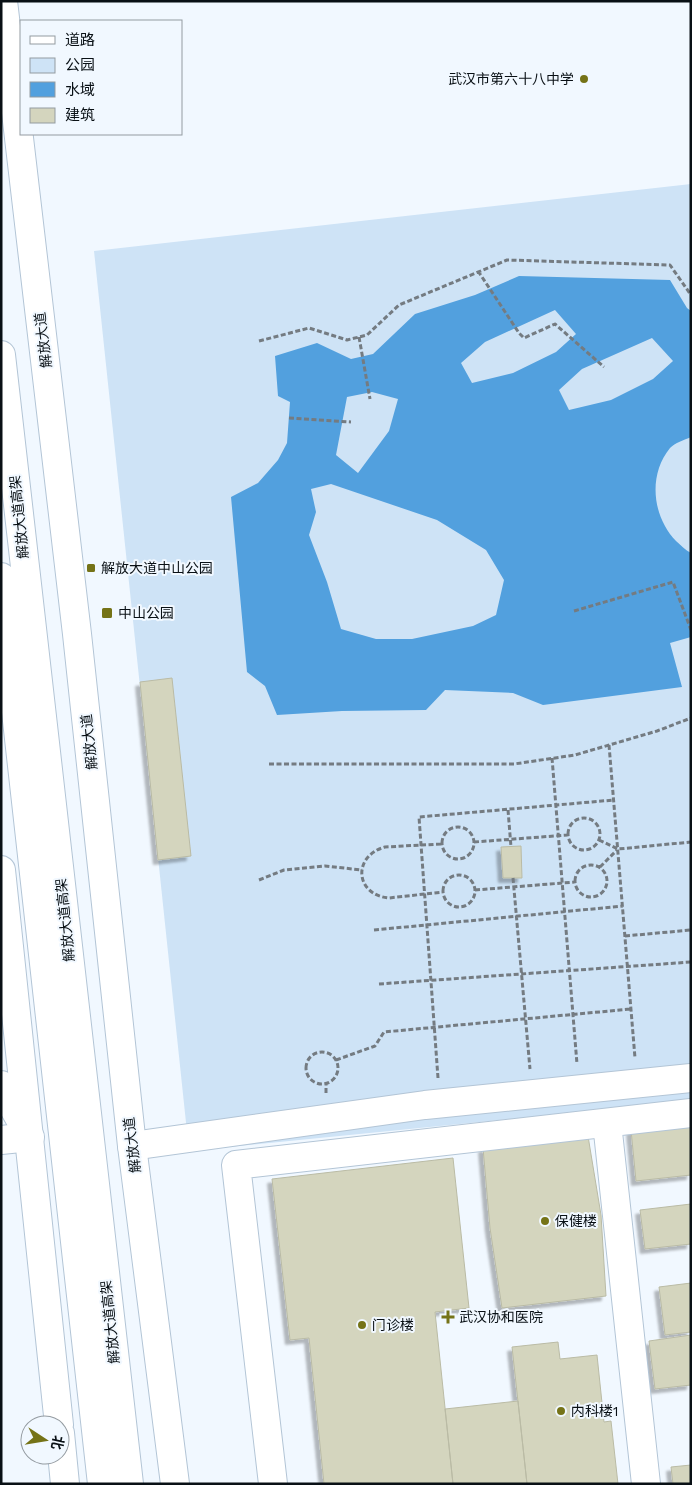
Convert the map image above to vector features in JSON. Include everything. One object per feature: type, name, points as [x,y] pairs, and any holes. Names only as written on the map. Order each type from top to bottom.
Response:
[{"type":"main road","name":"解放大道","points":[[2,1],[77,634],[132,1146],[175,1484]]},
{"type":"main road","name":"解放大道高架","points":[[1,355],[128,1484]]},
{"type":"main road","name":"解放大道高架","points":[[1,577],[102,1484]]},
{"type":"main road","points":[[1,870],[58,1415]]},
{"type":"main road","points":[[132,1146],[425,1105],[691,1078]]},
{"type":"main road","points":[[1,1085],[30,1137]]},
{"type":"main road","points":[[273,1484],[236,1165],[691,1113]]},
{"type":"main road","points":[[607,1123],[646,1484]]},
{"type":"main road","points":[[1,1140],[30,1137]]},
{"type":"main road","points":[[63,1465],[65,1484]]},
{"type":"path","points":[[259,341],[309,328],[347,340],[367,335],[399,305],[507,260],[670,265],[691,295]]},
{"type":"path","points":[[478,271],[524,338],[555,324],[604,367]]},
{"type":"path","points":[[360,337],[370,399]]},
{"type":"path","points":[[290,418],[351,422]]},
{"type":"path","points":[[574,611],[673,582],[691,630]]},
{"type":"path","points":[[269,764],[514,764],[575,754],[657,732],[691,718]]},
{"type":"path","points":[[609,745],[635,1063]]},
{"type":"path","points":[[552,758],[577,1069]]},
{"type":"path","points":[[439,1084],[419,817],[614,800]]},
{"type":"path","points":[[508,810],[510,847]]},
{"type":"path","points":[[587,817],[593,820],[600,832],[599,840],[595,846],[582,850],[570,842],[568,834],[573,822],[587,817]]},
{"type":"path","points":[[453,827],[467,829],[472,835],[474,842],[468,855],[455,859],[448,856],[442,844],[442,837],[453,827]]},
{"type":"path","points":[[474,842],[568,834]]},
{"type":"path","points":[[599,840],[618,849],[691,842]]},
{"type":"path","points":[[442,844],[385,847],[370,854],[364,862],[362,870],[366,887],[380,897],[389,898],[443,892]]},
{"type":"path","points":[[600,867],[618,849]]},
{"type":"path","points":[[594,864],[605,873],[607,880],[606,887],[602,892],[596,896],[589,897],[582,894],[575,882],[576,874],[580,868],[594,864]]},
{"type":"path","points":[[259,880],[284,870],[325,866],[362,870]]},
{"type":"path","points":[[461,875],[473,883],[475,890],[474,897],[470,903],[463,907],[450,905],[444,899],[443,892],[444,885],[448,879],[461,875]]},
{"type":"path","points":[[513,878],[531,1074]]},
{"type":"path","points":[[475,890],[575,882]]},
{"type":"path","points":[[374,930],[623,906]]},
{"type":"path","points":[[625,936],[691,930]]},
{"type":"path","points":[[379,984],[691,962]]},
{"type":"path","points":[[336,1060],[375,1046],[384,1032],[631,1009]]},
{"type":"path","points":[[324,1052],[336,1060],[337,1074],[332,1080],[326,1084],[319,1085],[312,1082],[306,1069],[307,1062],[311,1056],[324,1052]]},
{"type":"green space","name":"中山公园","points":[[691,184],[691,1101],[189,1151],[94,251]]},
{"type":"water","points":[[519,276],[670,280],[687,308],[691,311],[691,437],[670,448],[658,470],[656,483],[658,508],[662,520],[676,541],[691,553],[691,637],[670,643],[682,687],[543,705],[513,693],[445,690],[426,710],[342,711],[277,715],[265,686],[247,672],[231,497],[258,483],[278,460],[287,443],[290,402],[278,396],[275,356],[317,343],[351,359],[373,354],[415,314],[475,295]],"holes":[[[555,310],[576,334],[556,352],[513,373],[472,383],[461,363],[485,342]],[[652,338],[673,361],[653,379],[611,400],[569,410],[559,390],[582,369]],[[372,392],[398,399],[389,431],[358,473],[336,455],[347,397]],[[331,484],[437,520],[486,550],[504,580],[496,615],[473,626],[412,639],[376,639],[341,629],[327,582],[309,535],[316,512],[311,489]]]},
{"type":"building","points":[[172,678],[191,856],[158,860],[140,682]]},
{"type":"building","points":[[521,846],[522,878],[503,878],[501,847]]},
{"type":"building","points":[[691,1123],[691,1175],[636,1181],[631,1130]]},
{"type":"building","name":"保健楼","points":[[588,1136],[601,1215],[606,1296],[502,1308],[490,1228],[483,1148]]},
{"type":"building","name":"门诊楼","points":[[453,1158],[469,1308],[435,1312],[453,1484],[324,1484],[309,1338],[290,1340],[272,1179]]},
{"type":"building","points":[[691,1204],[691,1244],[645,1249],[640,1210]]},
{"type":"building","points":[[691,1283],[691,1332],[665,1335],[659,1287]]},
{"type":"building","points":[[691,1335],[691,1385],[655,1389],[649,1341]]},
{"type":"building","name":"内科楼1","points":[[558,1342],[560,1359],[597,1355],[604,1422],[611,1421],[618,1484],[527,1484],[512,1347]]},
{"type":"building","points":[[518,1401],[527,1484],[453,1484],[445,1409]]},
{"type":"building","points":[[691,1465],[691,1484],[673,1484],[671,1467]]},
{"type":"place","name":"武汉市第六十八中学","points":[[584,79]]},
{"type":"place","name":"解放大道中山公园","points":[[91,568]]},
{"type":"place","name":"中山公园","points":[[107,613]]},
{"type":"place","name":"保健楼","points":[[545,1221]]},
{"type":"place","name":"武汉协和医院","points":[[448,1317]]},
{"type":"place","name":"门诊楼","points":[[362,1325]]},
{"type":"place","name":"内科楼1","points":[[561,1411]]}]
